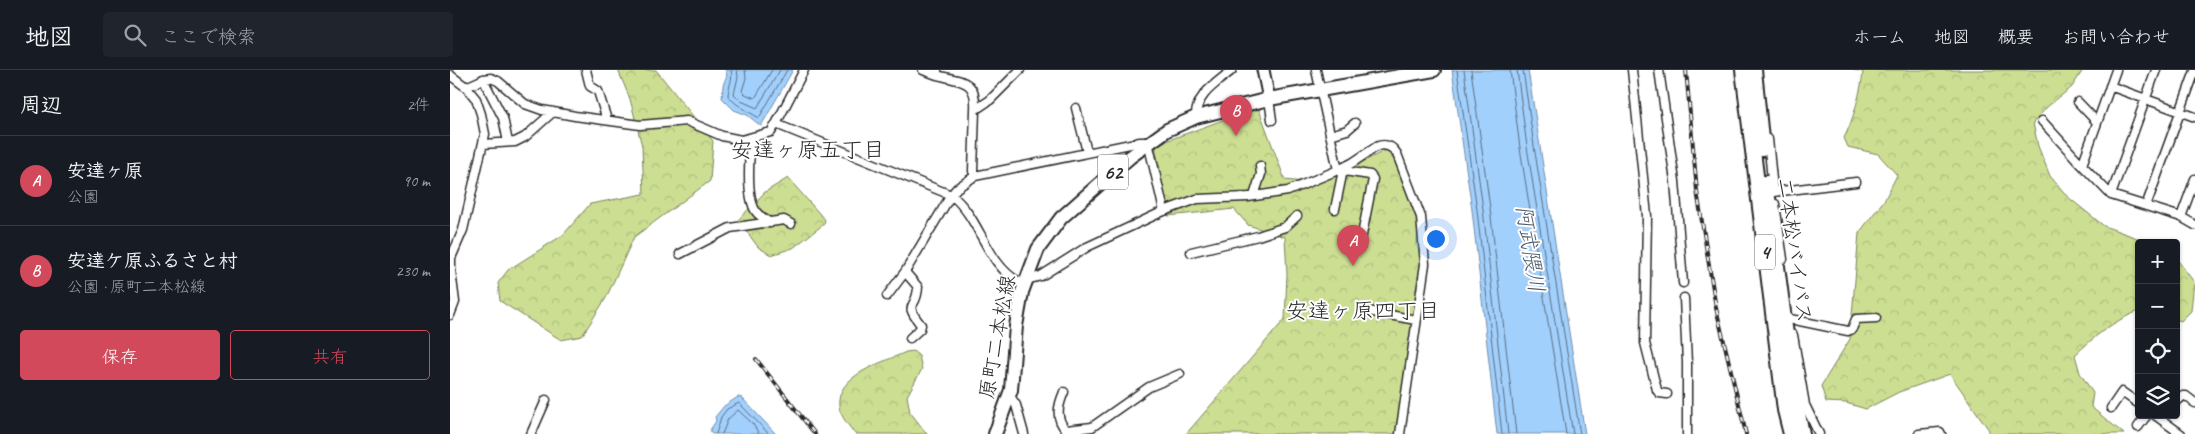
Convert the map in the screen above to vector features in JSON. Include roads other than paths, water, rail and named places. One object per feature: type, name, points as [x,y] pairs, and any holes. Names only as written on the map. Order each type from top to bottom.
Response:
[{"type":"highway","name":"二本松バイパス","points":[[1742,70],[1785,410],[1791,434]]},
{"type":"highway","name":"二本松バイパス","points":[[1754,70],[1763,166],[1794,395],[1802,434]]},
{"type":"main road","name":"原町二本松線","points":[[995,434],[1010,396],[1014,376],[1018,316],[1026,281],[1038,249],[1061,218],[1148,142],[1176,125],[1196,117],[1269,99],[1434,70]]},
{"type":"street","points":[[586,70],[590,86],[598,91],[608,120]]},
{"type":"street","points":[[466,87],[491,78],[498,81],[525,104],[553,112],[640,124],[687,121],[732,139],[741,140],[771,132],[804,70]]},
{"type":"street","points":[[923,70],[937,73],[971,86],[976,97],[973,171],[975,176]]},
{"type":"street","points":[[975,110],[990,100],[1020,70]]},
{"type":"street","points":[[1196,117],[1196,110],[1203,95],[1232,70]]},
{"type":"street","points":[[1263,70],[1272,120]]},
{"type":"street","points":[[1316,70],[1330,135],[1340,170],[1335,209]]},
{"type":"street","points":[[1632,70],[1647,216],[1644,274],[1645,343],[1657,390],[1660,393],[1667,394]]},
{"type":"street","points":[[1659,70],[1675,181],[1683,283]]},
{"type":"street","points":[[1760,70],[1773,192],[1790,319],[1805,405],[1819,434]]},
{"type":"street","points":[[2082,165],[2116,70]]},
{"type":"street","points":[[2111,196],[2156,70]]},
{"type":"street","points":[[2146,206],[2195,71]]},
{"type":"street","points":[[450,75],[466,87],[476,99],[485,134],[464,230],[451,258],[450,271],[455,302],[450,315]]},
{"type":"street","points":[[482,80],[503,118],[508,142]]},
{"type":"street","points":[[2110,86],[2195,118]]},
{"type":"street","points":[[2078,102],[2097,122]]},
{"type":"street","points":[[1076,108],[1087,152]]},
{"type":"street","points":[[483,144],[515,142],[525,137],[553,112]]},
{"type":"street","points":[[2042,121],[2111,196],[2181,217],[2195,225]]},
{"type":"street","points":[[1330,135],[1347,130],[1354,123]]},
{"type":"street","points":[[776,124],[951,195],[964,206],[1000,267],[1019,282],[1041,276],[1087,247],[1164,211],[1197,199],[1254,196],[1288,190],[1340,170],[1380,145],[1390,146],[1397,154],[1422,220],[1425,264],[1400,434]]},
{"type":"street","points":[[752,138],[750,160],[752,200],[755,210],[770,223]]},
{"type":"street","points":[[887,296],[905,272],[951,195],[957,188],[975,176],[1087,152],[1148,142],[1164,211]]},
{"type":"street","points":[[1254,196],[1261,174],[1260,166]]},
{"type":"street","points":[[1340,170],[1370,175],[1373,179],[1361,240]]},
{"type":"street","points":[[2181,217],[2195,179]]},
{"type":"street","points":[[1773,192],[1856,182]]},
{"type":"street","points":[[1191,252],[1285,227],[1297,216]]},
{"type":"street","points":[[680,254],[730,228],[784,220],[790,224]]},
{"type":"street","points":[[905,272],[918,287],[910,309],[921,325],[920,329],[910,338]]},
{"type":"street","points":[[1684,298],[1687,363],[1687,434]]},
{"type":"street","points":[[1368,311],[1416,320]]},
{"type":"street","points":[[1790,319],[1848,331],[1852,329],[1856,319],[1876,318]]},
{"type":"street","points":[[1064,392],[1058,406],[1058,414],[1064,432],[1092,427],[1149,387],[1180,374]]},
{"type":"street","points":[[2111,408],[2122,392],[2135,401]]},
{"type":"street","points":[[1010,396],[1016,405],[1024,434]]},
{"type":"street","points":[[2180,399],[2186,396],[2195,403]]},
{"type":"street","points":[[531,434],[546,400]]},
{"type":"street","points":[[2138,427],[2144,419]]},
{"type":"street","points":[[2160,419],[2181,434]]},
{"type":"street","points":[[1919,434],[1940,432],[1941,434]]},
{"type":"water","points":[[725,70],[793,70],[761,126],[747,115],[734,110],[722,98],[723,85],[727,75]]},
{"type":"water","name":"阿武隈川","points":[[1452,70],[1528,70],[1585,434],[1497,434],[1472,210]]},
{"type":"water","points":[[738,397],[742,398],[776,434],[712,434],[710,430],[716,421],[715,417],[724,406]]},
{"type":"railway","points":[[1686,70],[1697,191],[1716,308],[1746,434]]},
{"type":"railway","points":[[756,359],[815,434]]},
{"type":"place","name":"安達ケ原ふるさと村","points":[[1236,136]]},
{"type":"place","name":"安達ヶ原","points":[[1353,266]]},
{"type":"district","name":"安達ヶ原五丁目","points":[[808,150]]},
{"type":"district","name":"安達ヶ原四丁目","points":[[1363,311]]}]
